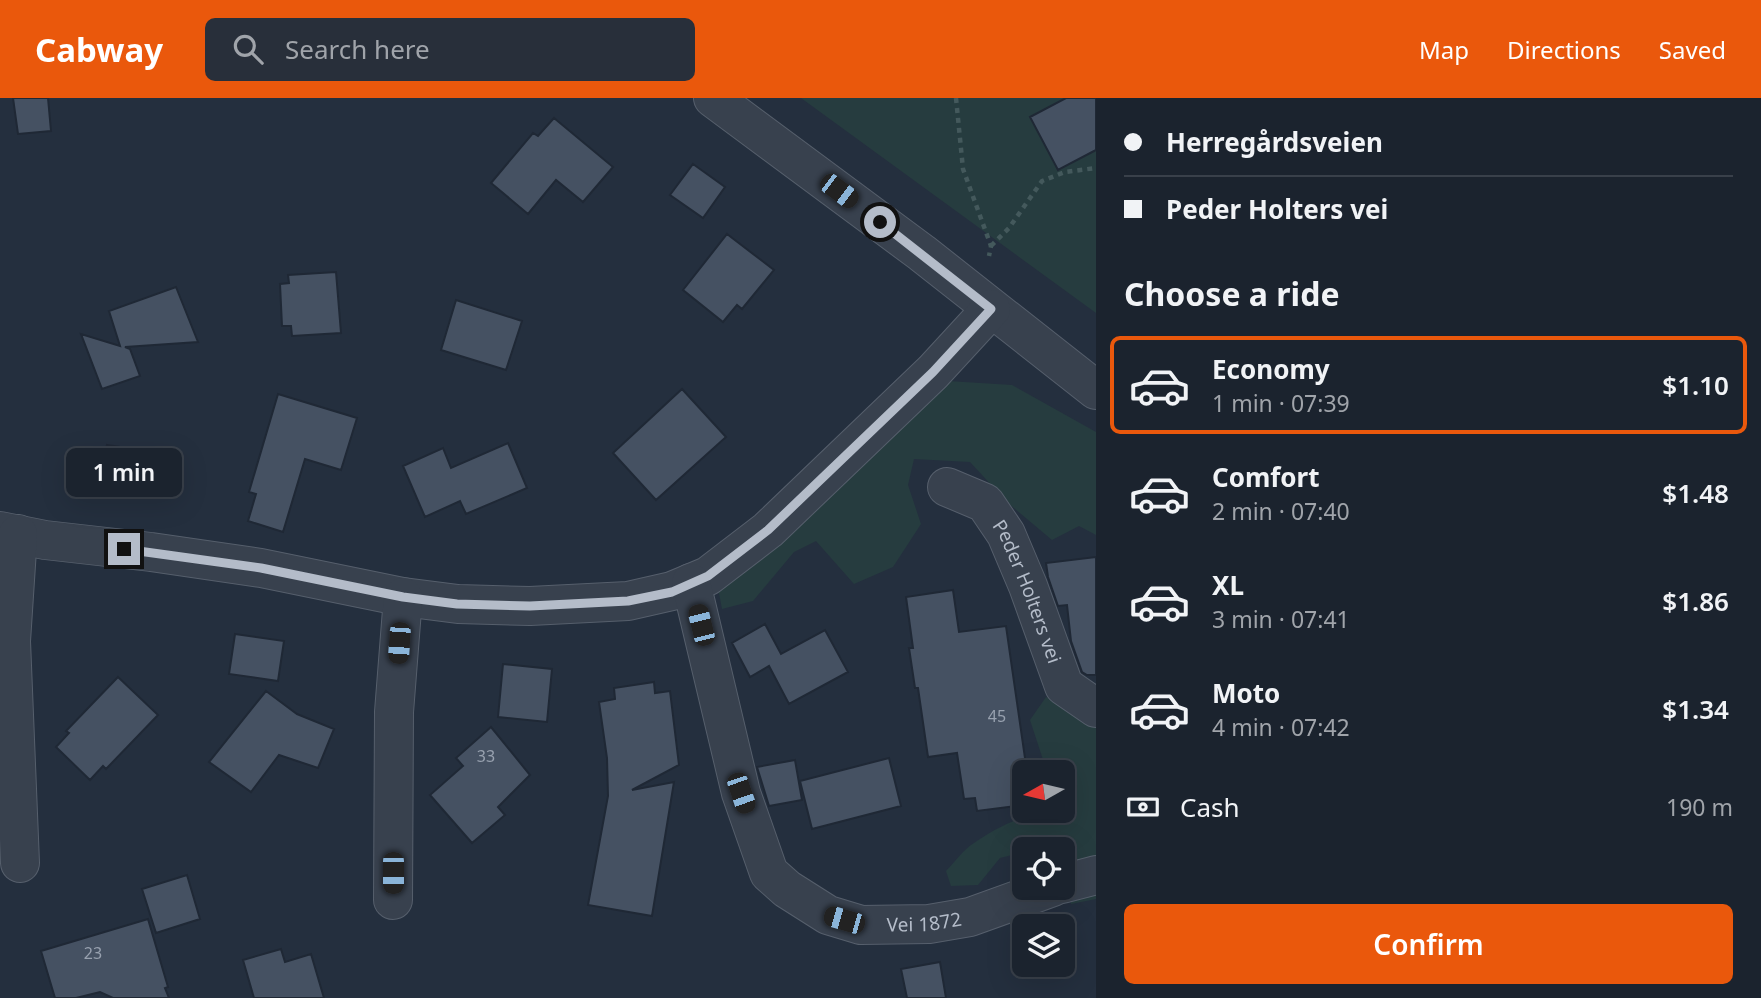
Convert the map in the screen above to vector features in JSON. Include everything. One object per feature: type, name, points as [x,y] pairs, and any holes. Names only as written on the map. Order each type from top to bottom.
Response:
[{"type":"street","points":[[713,98],[922,253],[1096,390]]},
{"type":"street","points":[[20,863],[9,533],[261,568],[403,597],[457,604],[504,606],[615,602],[672,592],[708,576],[768,530],[933,372],[986,305]]},
{"type":"street","name":"Peder Holters vei","points":[[947,487],[985,503],[1006,534],[1064,686],[1096,708]]},
{"type":"street","name":"Vei 1872","points":[[691,583],[741,793],[769,873],[787,889],[828,915],[861,925],[915,925],[970,917],[1017,900]]},
{"type":"street","points":[[393,900],[394,712],[403,597]]},
{"type":"street","points":[[1075,881],[1096,875]]},
{"type":"path","points":[[956,98],[963,169],[991,246],[986,305]]},
{"type":"path","points":[[991,246],[1009,228],[1042,181],[1065,173],[1096,168]]},
{"type":"green space","points":[[801,98],[1096,98],[1096,313]]},
{"type":"green space","points":[[948,381],[1012,385],[1096,432],[1096,535],[1079,526],[1052,540],[1008,503],[970,462],[914,459],[908,485],[921,524],[893,567],[854,584],[816,541],[794,552],[753,601],[722,609],[718,588]]},
{"type":"green space","points":[[1046,697],[1096,720],[1096,899],[1071,904],[1071,900],[1075,900],[1075,837],[1012,837],[1012,855],[1000,858],[978,885],[951,886],[946,871],[974,843],[994,831],[1012,822],[1075,823],[1075,760],[1043,760],[1030,720]]},
{"type":"building","points":[[13,98],[48,98],[51,131],[18,134]]},
{"type":"building","points":[[1066,98],[1096,98],[1096,150],[1058,170],[1030,117]]},
{"type":"building","points":[[554,118],[613,167],[583,202],[556,180],[528,214],[491,183],[533,133],[538,136]]},
{"type":"building","points":[[693,164],[725,187],[703,218],[670,195]]},
{"type":"building","points":[[727,234],[774,270],[742,309],[737,305],[723,322],[683,290]]},
{"type":"building","points":[[336,272],[341,333],[292,336],[291,326],[282,326],[280,284],[289,283],[288,275]]},
{"type":"building","points":[[176,287],[198,342],[125,347],[130,349],[140,376],[102,389],[81,334],[120,346],[109,311]]},
{"type":"building","points":[[456,300],[522,321],[506,370],[441,350]]},
{"type":"building","points":[[682,389],[726,437],[656,500],[613,453]]},
{"type":"building","points":[[278,394],[357,418],[341,470],[305,459],[283,532],[248,521],[256,494],[249,492]]},
{"type":"building","points":[[508,443],[527,488],[466,514],[460,501],[425,517],[403,466],[443,448],[451,468]]},
{"type":"building","points":[[107,445],[148,451],[142,495],[101,489]]},
{"type":"building","points":[[1096,557],[1096,675],[1087,675],[1082,672],[1071,641],[1067,605],[1058,606],[1046,563]]},
{"type":"building","points":[[953,590],[959,632],[1006,626],[1025,760],[1012,760],[1012,807],[977,811],[975,798],[964,799],[957,753],[928,757],[909,648],[913,648],[906,597]]},
{"type":"building","points":[[765,624],[781,654],[825,630],[848,672],[789,704],[769,666],[750,677],[732,643]]},
{"type":"building","points":[[235,634],[284,641],[278,681],[229,674]]},
{"type":"building","points":[[503,664],[552,669],[547,722],[498,717]]},
{"type":"building","points":[[118,677],[158,715],[106,769],[103,766],[90,780],[56,747],[69,733],[66,731]]},
{"type":"building","points":[[654,682],[655,693],[670,691],[679,765],[632,790],[674,782],[652,916],[588,905],[608,796],[607,758],[599,702],[615,699],[614,688]]},
{"type":"building","points":[[266,691],[297,714],[334,729],[318,768],[279,755],[251,792],[209,762]]},
{"type":"building","points":[[491,727],[530,775],[498,807],[505,815],[472,843],[430,795],[463,766],[456,758]]},
{"type":"building","points":[[889,758],[901,806],[812,829],[800,781]]},
{"type":"building","points":[[795,760],[802,800],[769,806],[757,767]]},
{"type":"building","points":[[187,875],[200,919],[156,933],[142,889]]},
{"type":"building","points":[[148,919],[169,998],[113,998],[100,992],[76,998],[55,998],[41,951]]},
{"type":"building","points":[[281,949],[285,962],[311,954],[324,998],[254,998],[243,960]]},
{"type":"building","points":[[940,962],[946,998],[907,998],[901,969]]},
{"type":"route","points":[[124,549],[261,568],[403,597],[457,604],[530,606],[628,601],[672,592],[708,576],[768,530],[933,372],[991,309],[880,222]]}]
